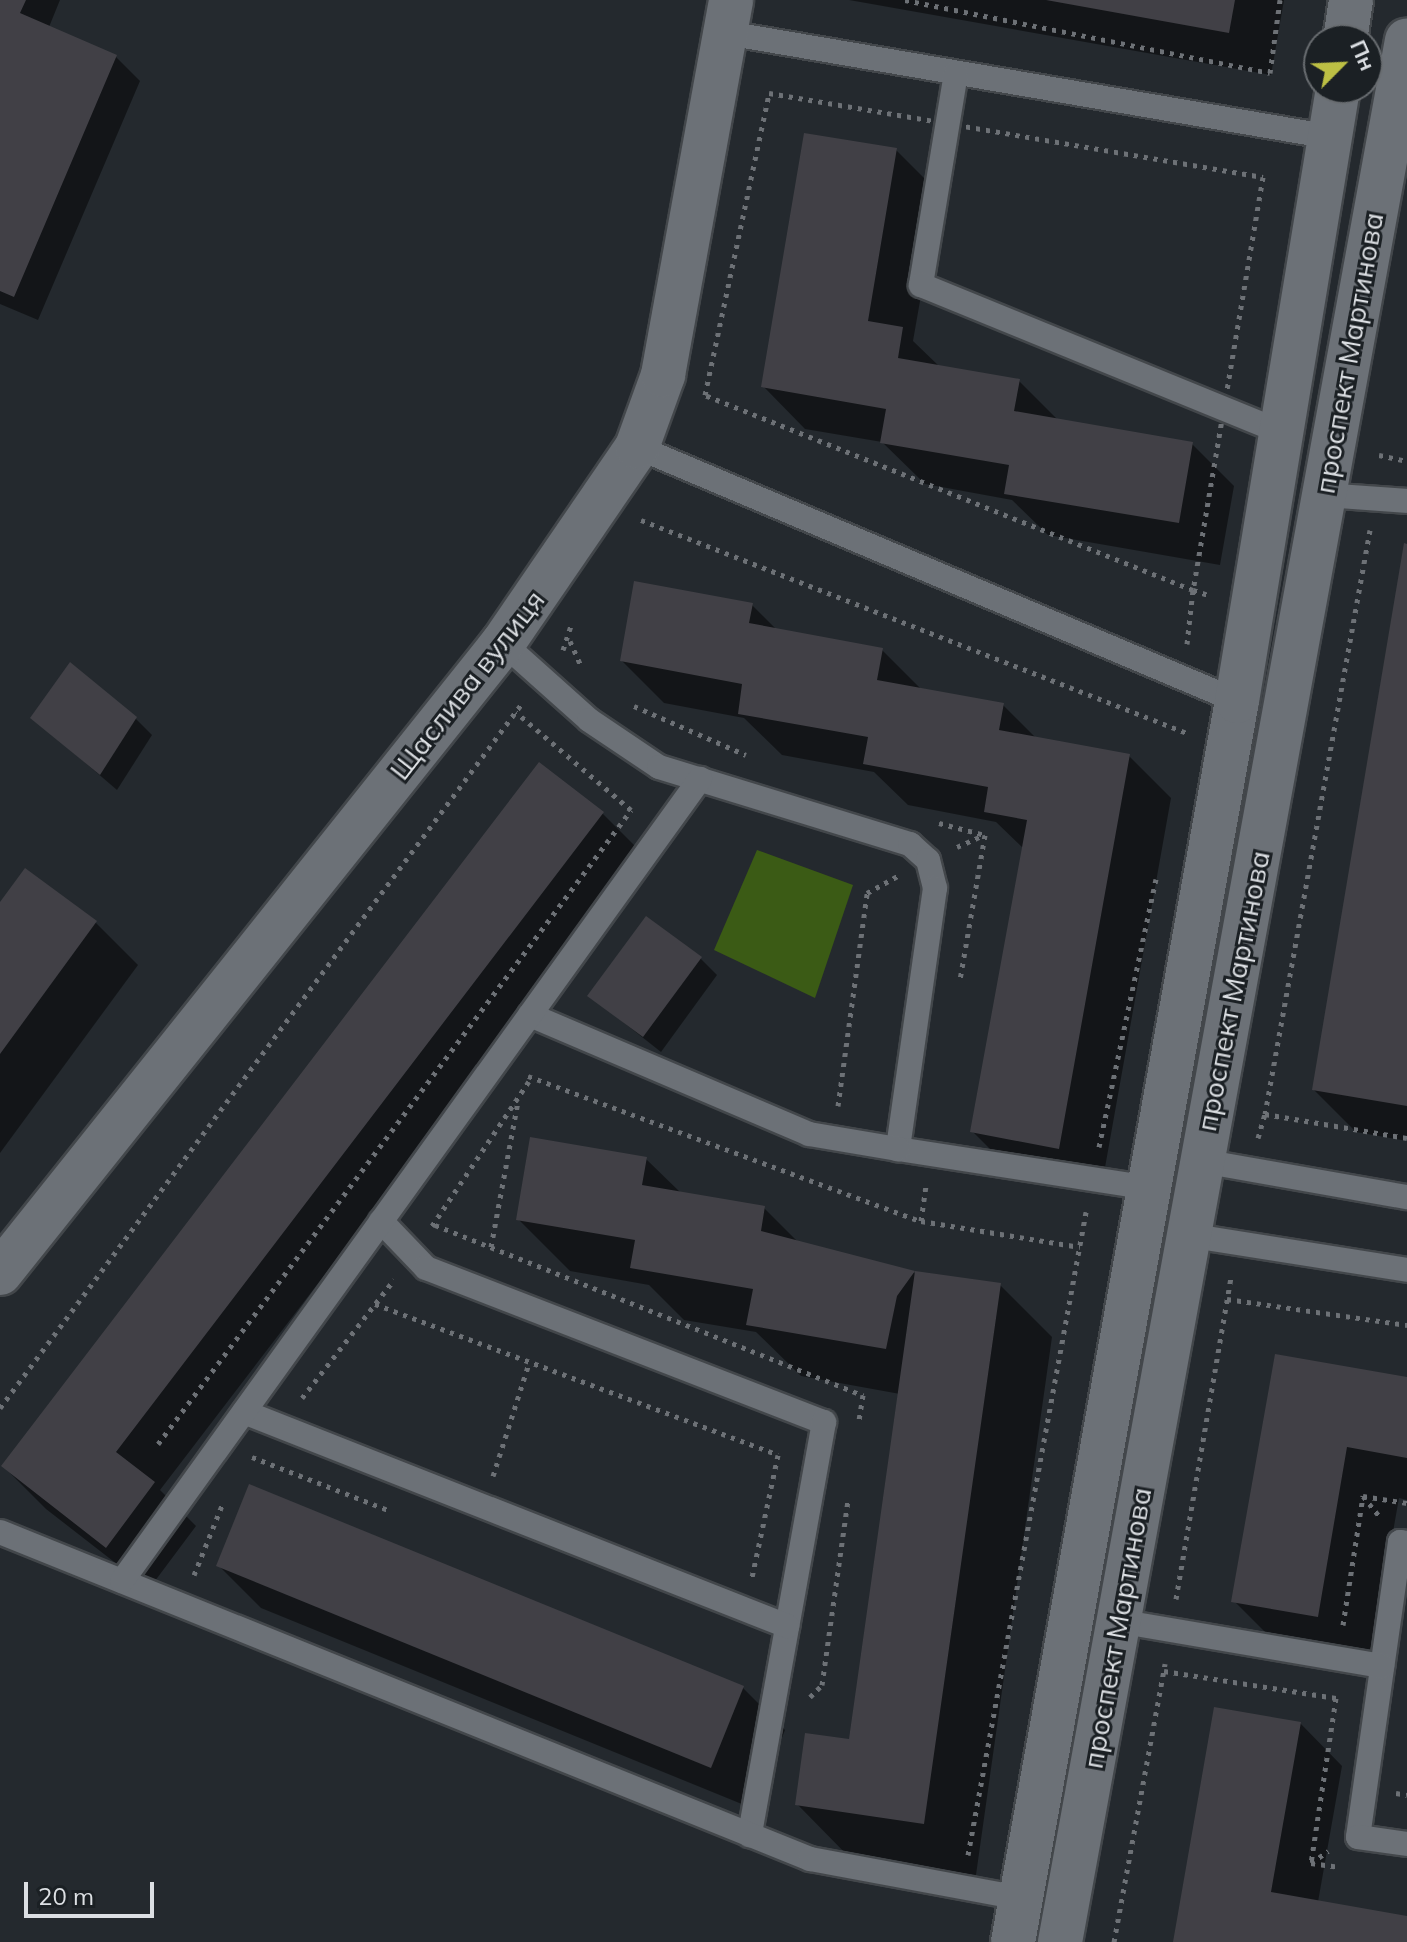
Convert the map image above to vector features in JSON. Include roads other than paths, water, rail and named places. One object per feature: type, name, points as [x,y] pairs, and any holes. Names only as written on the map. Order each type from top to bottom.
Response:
[{"type":"street","points":[[1347,24],[1351,0]]},
{"type":"street","name":"Щаслива вулиця","points":[[0,1273],[503,643],[637,447],[663,375],[729,16]]},
{"type":"street","name":"проспект Мартинова","points":[[1060,1942],[1284,721],[1384,146],[1407,40]]},
{"type":"street","name":"проспект Мартинова","points":[[1013,1942],[1237,701],[1336,104]]},
{"type":"street","points":[[1331,137],[1384,146]]},
{"type":"street","points":[[1237,701],[1284,721]]},
{"type":"street","points":[[1149,1188],[1195,1197]]},
{"type":"lane","points":[[729,16],[956,73],[1331,137]]},
{"type":"lane","points":[[956,73],[921,285],[1283,433]]},
{"type":"lane","points":[[637,447],[1237,701]]},
{"type":"lane","points":[[1324,495],[1407,501]]},
{"type":"lane","points":[[503,643],[589,720],[659,767],[910,844],[928,860],[935,888],[898,1149]]},
{"type":"lane","points":[[122,1581],[700,779]]},
{"type":"lane","points":[[530,1015],[809,1134],[1149,1188]]},
{"type":"lane","points":[[1407,1197],[1249,1169],[1195,1197],[1237,1243],[1407,1270]]},
{"type":"lane","points":[[381,1221],[426,1268],[824,1422],[750,1835]]},
{"type":"lane","points":[[244,1412],[787,1626]]},
{"type":"lane","points":[[0,1532],[810,1859],[1020,1898]]},
{"type":"lane","points":[[1407,1543],[1400,1542],[1358,1837],[1407,1844]]},
{"type":"lane","points":[[1118,1621],[1382,1666]]}]
